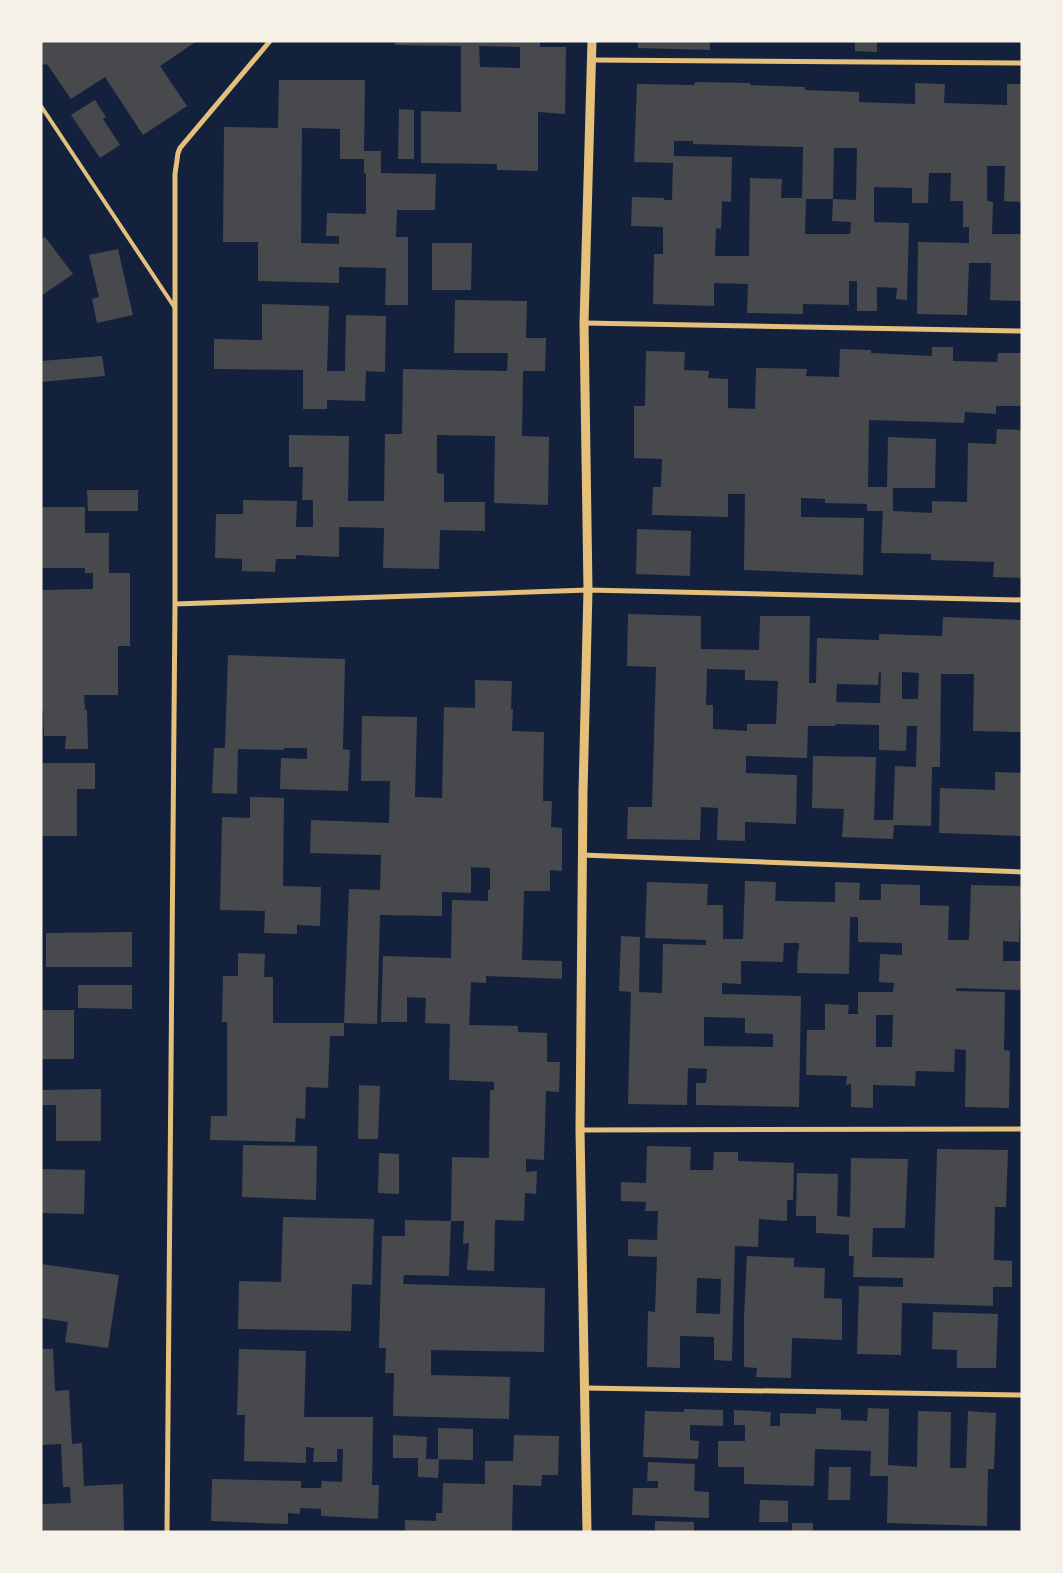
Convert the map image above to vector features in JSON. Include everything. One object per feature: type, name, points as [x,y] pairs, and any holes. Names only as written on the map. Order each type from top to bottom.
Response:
[{"type":"street","points":[[167,1532],[175,604],[175,174],[180,148],[270,41]]},
{"type":"street","points":[[587,1532],[580,1130],[582,855],[588,590],[584,323],[592,41]]},
{"type":"street","points":[[592,60],[1022,63]]},
{"type":"street","points":[[584,323],[1022,330]]},
{"type":"street","points":[[175,604],[588,590],[1022,600]]},
{"type":"street","points":[[582,855],[1022,872]]},
{"type":"street","points":[[580,1130],[1022,1130]]},
{"type":"street","points":[[584,1388],[1022,1395]]},
{"type":"lane","points":[[41,106],[175,308]]},
{"type":"building","points":[[41,41],[197,41],[160,66],[187,106],[143,135],[105,77],[71,99],[47,64],[44,65],[41,61]]},
{"type":"building","points":[[396,41],[540,41],[540,47],[566,47],[565,114],[538,112],[538,171],[497,170],[497,164],[421,163],[421,111],[461,112],[461,46],[395,45]],"holes":[[[479,46],[520,47],[520,68],[480,67]]]},
{"type":"building","points":[[638,41],[710,41],[710,50],[638,48]]},
{"type":"building","points":[[855,41],[877,41],[877,52],[855,51]]},
{"type":"building","points":[[279,80],[365,80],[364,151],[381,151],[381,173],[436,174],[435,210],[397,210],[396,237],[408,237],[408,305],[385,305],[386,268],[339,267],[339,283],[258,281],[258,242],[223,242],[224,127],[278,128]],"holes":[[[302,128],[340,129],[340,159],[364,159],[366,214],[327,213],[326,236],[339,236],[339,244],[301,243]]]},
{"type":"building","points":[[695,82],[805,87],[805,90],[859,92],[859,102],[915,104],[915,83],[945,84],[944,103],[1007,105],[1007,84],[1022,84],[1022,202],[1004,201],[1005,166],[987,166],[987,201],[993,202],[992,234],[1022,234],[1022,301],[990,300],[991,263],[969,263],[967,315],[917,314],[918,242],[969,243],[969,227],[963,227],[963,201],[950,201],[951,173],[929,173],[928,203],[912,203],[912,188],[874,187],[874,222],[909,223],[907,300],[896,299],[897,288],[877,287],[877,311],[857,311],[857,281],[849,281],[849,305],[803,304],[803,314],[747,313],[748,284],[714,283],[714,306],[653,304],[654,254],[663,254],[663,227],[631,226],[632,197],[672,200],[673,163],[634,162],[637,84],[694,85]],"holes":[[[674,141],[693,141],[693,144],[803,147],[802,198],[781,198],[782,179],[750,178],[749,256],[715,256],[716,228],[721,229],[722,201],[731,202],[732,157],[674,156]],[[834,148],[857,148],[856,200],[833,199]],[[806,199],[833,199],[832,221],[851,222],[850,234],[805,234]]]},
{"type":"building","points":[[95,100],[106,117],[103,119],[120,145],[100,158],[71,115]]},
{"type":"building","points":[[399,109],[414,110],[414,159],[398,159]]},
{"type":"building","points":[[45,237],[73,274],[41,296],[41,239]]},
{"type":"building","points":[[432,243],[472,243],[471,290],[432,290]]},
{"type":"building","points":[[118,249],[133,315],[97,323],[92,299],[99,297],[89,255]]},
{"type":"building","points":[[455,300],[527,301],[526,338],[546,338],[545,371],[523,371],[522,436],[549,437],[548,505],[494,503],[495,436],[437,435],[437,473],[444,474],[444,502],[485,502],[485,531],[440,530],[439,569],[383,568],[384,528],[339,527],[339,557],[296,555],[296,559],[276,559],[275,572],[242,571],[242,559],[215,558],[216,514],[243,514],[243,500],[297,501],[296,527],[313,527],[313,500],[302,500],[303,467],[289,467],[289,435],[349,436],[348,501],[384,501],[385,434],[402,434],[403,369],[507,371],[508,353],[454,353]]},
{"type":"building","points":[[262,304],[329,306],[327,371],[345,371],[346,315],[386,316],[385,372],[366,371],[365,401],[327,400],[327,409],[303,409],[303,370],[214,369],[214,339],[262,340]]},
{"type":"building","points":[[932,347],[953,347],[953,361],[997,362],[998,353],[1022,353],[1022,406],[996,406],[996,414],[965,412],[964,423],[869,420],[868,487],[887,487],[888,437],[936,439],[935,488],[893,488],[893,511],[932,513],[932,501],[967,502],[968,443],[996,444],[997,429],[1022,430],[1022,578],[993,577],[994,562],[931,560],[931,554],[881,553],[883,511],[867,511],[867,504],[825,503],[825,499],[801,498],[801,517],[864,518],[863,575],[744,570],[745,494],[728,494],[728,517],[652,515],[653,487],[661,487],[662,459],[634,458],[634,406],[645,406],[646,351],[685,352],[684,370],[709,371],[708,378],[728,379],[728,408],[755,409],[756,368],[807,369],[806,376],[839,377],[840,349],[871,350],[871,353],[932,356]]},
{"type":"building","points":[[102,356],[105,376],[41,382],[41,361]]},
{"type":"building","points":[[87,490],[138,490],[138,511],[88,511]]},
{"type":"building","points":[[41,507],[85,507],[85,533],[109,533],[109,573],[130,573],[130,646],[118,646],[118,695],[84,695],[85,710],[87,710],[88,749],[65,749],[66,736],[44,736],[43,710],[41,710],[41,590],[93,589],[93,573],[85,573],[85,568],[41,568]]},
{"type":"building","points":[[637,529],[691,531],[690,576],[636,574]]},
{"type":"building","points":[[628,614],[701,616],[701,649],[759,650],[760,616],[810,616],[809,683],[816,683],[817,638],[879,640],[879,634],[942,636],[943,617],[1022,620],[1022,732],[973,731],[974,674],[941,674],[940,767],[932,767],[931,826],[894,825],[893,839],[842,837],[844,809],[812,808],[813,756],[876,757],[874,820],[893,820],[895,766],[916,767],[917,726],[907,726],[906,751],[879,750],[879,725],[836,724],[835,726],[808,726],[807,758],[746,756],[746,773],[797,775],[796,824],[745,822],[745,841],[717,840],[718,808],[701,807],[700,840],[627,839],[628,807],[652,807],[656,667],[627,666]],"holes":[[[707,669],[745,670],[745,680],[778,681],[776,724],[747,724],[747,731],[713,729],[713,705],[706,705]],[[879,672],[881,672],[880,703],[836,702],[837,684],[878,685]],[[902,672],[919,673],[918,699],[902,699]]]},
{"type":"building","points":[[228,655],[345,659],[343,749],[350,750],[348,791],[280,789],[281,758],[307,759],[307,748],[284,748],[284,750],[238,749],[237,794],[212,793],[214,748],[225,748]]},
{"type":"building","points":[[475,680],[512,681],[512,731],[544,732],[543,801],[552,801],[551,827],[562,828],[562,871],[550,870],[550,891],[524,891],[522,960],[562,961],[562,979],[486,976],[486,983],[471,982],[469,1025],[518,1026],[518,1032],[547,1033],[547,1062],[560,1062],[559,1092],[546,1091],[544,1160],[526,1159],[526,1172],[537,1171],[536,1194],[525,1193],[524,1221],[495,1220],[494,1271],[467,1270],[469,1243],[463,1244],[464,1221],[451,1221],[452,1157],[489,1158],[490,1090],[494,1090],[494,1082],[449,1080],[450,1024],[425,1023],[426,998],[407,997],[407,1022],[381,1022],[383,956],[451,958],[452,900],[488,901],[490,868],[471,867],[471,893],[442,892],[442,916],[380,915],[377,1024],[344,1023],[349,889],[380,890],[381,855],[310,853],[311,820],[389,823],[390,781],[361,781],[362,716],[417,717],[415,797],[442,798],[444,707],[475,708]]},
{"type":"building","points":[[41,763],[95,763],[95,789],[77,789],[77,836],[41,836]]},
{"type":"building","points":[[995,772],[1022,773],[1022,836],[939,833],[940,788],[995,790]]},
{"type":"building","points":[[250,797],[284,798],[283,886],[321,887],[320,926],[297,925],[297,934],[264,933],[265,911],[220,910],[222,817],[250,818]]},
{"type":"building","points":[[745,881],[776,882],[775,901],[835,902],[835,882],[860,883],[859,900],[881,900],[881,884],[920,885],[920,905],[949,906],[948,940],[969,940],[971,885],[1021,886],[1019,942],[1003,941],[1003,961],[1022,961],[1022,990],[956,988],[956,991],[1005,992],[1004,1050],[1010,1051],[1009,1108],[965,1107],[966,1050],[955,1049],[954,1072],[916,1071],[915,1086],[873,1085],[873,1108],[851,1107],[851,1084],[846,1085],[847,1076],[806,1075],[807,1030],[825,1030],[825,1004],[849,1005],[848,1014],[858,1014],[858,992],[893,992],[894,983],[879,982],[880,954],[902,955],[902,943],[858,942],[858,917],[850,917],[849,974],[797,973],[799,943],[784,943],[783,962],[741,961],[741,984],[722,983],[722,994],[801,996],[799,1107],[696,1105],[696,1083],[706,1083],[707,1069],[688,1068],[687,1105],[628,1104],[631,992],[619,991],[621,936],[640,937],[639,992],[662,993],[663,944],[706,945],[706,940],[645,938],[647,882],[708,884],[707,905],[723,905],[723,939],[743,939]],"holes":[[[876,1015],[893,1015],[892,1047],[876,1047]],[[704,1017],[745,1018],[745,1033],[773,1034],[773,1047],[704,1046]]]},
{"type":"building","points":[[132,932],[132,967],[46,967],[46,933]]},
{"type":"building","points":[[238,953],[265,954],[264,977],[273,977],[273,1023],[344,1023],[344,1036],[330,1036],[328,1088],[306,1087],[305,1119],[296,1118],[295,1142],[210,1140],[211,1116],[227,1116],[227,1022],[222,1022],[223,976],[238,976]]},
{"type":"building","points":[[78,985],[132,985],[132,1009],[78,1008]]},
{"type":"building","points":[[41,1010],[74,1010],[74,1059],[41,1059]]},
{"type":"building","points":[[359,1085],[380,1086],[378,1139],[358,1139]]},
{"type":"building","points":[[101,1089],[101,1141],[56,1141],[56,1105],[41,1105],[41,1090]]},
{"type":"building","points":[[243,1145],[317,1146],[316,1200],[242,1197]]},
{"type":"building","points":[[647,1146],[691,1147],[690,1170],[713,1170],[714,1152],[738,1152],[738,1161],[794,1163],[793,1200],[787,1200],[787,1221],[759,1219],[758,1247],[735,1246],[732,1361],[714,1360],[714,1337],[680,1336],[680,1368],[647,1367],[648,1311],[655,1312],[657,1257],[628,1256],[628,1239],[657,1240],[658,1211],[645,1211],[646,1202],[621,1201],[621,1182],[646,1183]],"holes":[[[697,1278],[721,1279],[720,1314],[696,1313]]]},
{"type":"building","points":[[937,1149],[1008,1150],[1006,1207],[995,1207],[994,1260],[1012,1261],[1012,1287],[993,1287],[993,1306],[902,1303],[901,1355],[857,1354],[859,1286],[903,1287],[903,1278],[853,1277],[854,1256],[849,1256],[849,1235],[816,1233],[816,1216],[796,1216],[797,1173],[838,1174],[837,1216],[850,1217],[851,1158],[908,1159],[905,1228],[873,1228],[872,1257],[934,1258]]},
{"type":"building","points":[[379,1153],[399,1154],[399,1194],[378,1193]]},
{"type":"building","points":[[41,1169],[85,1170],[84,1214],[41,1213]]},
{"type":"building","points":[[283,1217],[374,1219],[372,1285],[352,1284],[351,1331],[238,1329],[239,1281],[281,1282]]},
{"type":"building","points":[[405,1220],[451,1221],[449,1276],[404,1275],[403,1284],[545,1288],[544,1352],[431,1350],[431,1375],[510,1377],[509,1419],[393,1416],[394,1373],[385,1373],[386,1348],[379,1348],[382,1236],[405,1236]]},
{"type":"building","points":[[747,1256],[794,1258],[794,1267],[825,1268],[824,1298],[842,1299],[842,1340],[792,1338],[791,1378],[756,1377],[757,1368],[744,1367]]},
{"type":"building","points":[[41,1264],[119,1275],[108,1348],[65,1342],[68,1322],[41,1318]]},
{"type":"building","points":[[933,1312],[998,1314],[996,1368],[957,1368],[957,1350],[932,1349]]},
{"type":"building","points":[[41,1349],[53,1349],[55,1391],[69,1390],[72,1444],[82,1443],[84,1486],[123,1484],[124,1532],[41,1532],[41,1504],[71,1503],[70,1487],[63,1487],[61,1444],[41,1445]]},
{"type":"building","points":[[239,1349],[306,1351],[304,1417],[373,1417],[372,1485],[379,1485],[378,1519],[321,1516],[321,1509],[300,1508],[300,1514],[288,1513],[288,1524],[211,1521],[212,1479],[301,1481],[301,1488],[321,1488],[322,1481],[342,1482],[343,1449],[337,1449],[337,1462],[313,1462],[314,1448],[306,1447],[306,1463],[244,1461],[245,1415],[237,1415]]},
{"type":"building","points":[[816,1408],[841,1409],[841,1420],[867,1421],[868,1408],[889,1409],[888,1465],[917,1467],[918,1411],[951,1412],[950,1468],[966,1468],[968,1411],[996,1413],[994,1469],[988,1469],[987,1526],[887,1523],[888,1476],[870,1476],[871,1451],[815,1449],[814,1486],[744,1484],[744,1467],[718,1467],[718,1441],[745,1441],[745,1425],[734,1425],[734,1410],[771,1412],[770,1426],[780,1426],[780,1413],[816,1414]]},
{"type":"building","points":[[684,1409],[723,1410],[723,1426],[690,1425],[690,1440],[699,1441],[698,1459],[643,1457],[645,1411],[684,1412]]},
{"type":"building","points":[[438,1428],[473,1429],[473,1460],[438,1459]]},
{"type":"building","points":[[393,1435],[427,1437],[426,1459],[439,1459],[438,1478],[418,1477],[418,1458],[393,1458]]},
{"type":"building","points":[[514,1435],[559,1436],[558,1475],[542,1475],[541,1486],[513,1485],[512,1532],[405,1532],[405,1520],[436,1521],[436,1513],[442,1513],[443,1483],[485,1484],[485,1461],[513,1461]]},
{"type":"building","points":[[648,1462],[695,1464],[694,1491],[709,1492],[709,1518],[632,1515],[633,1488],[658,1488],[658,1481],[647,1481]]},
{"type":"building","points":[[829,1467],[851,1467],[850,1500],[828,1500]]},
{"type":"building","points":[[760,1500],[788,1501],[788,1522],[759,1522]]},
{"type":"building","points":[[655,1521],[694,1522],[694,1532],[655,1532]]},
{"type":"building","points":[[792,1523],[813,1523],[813,1532],[792,1532]]}]
